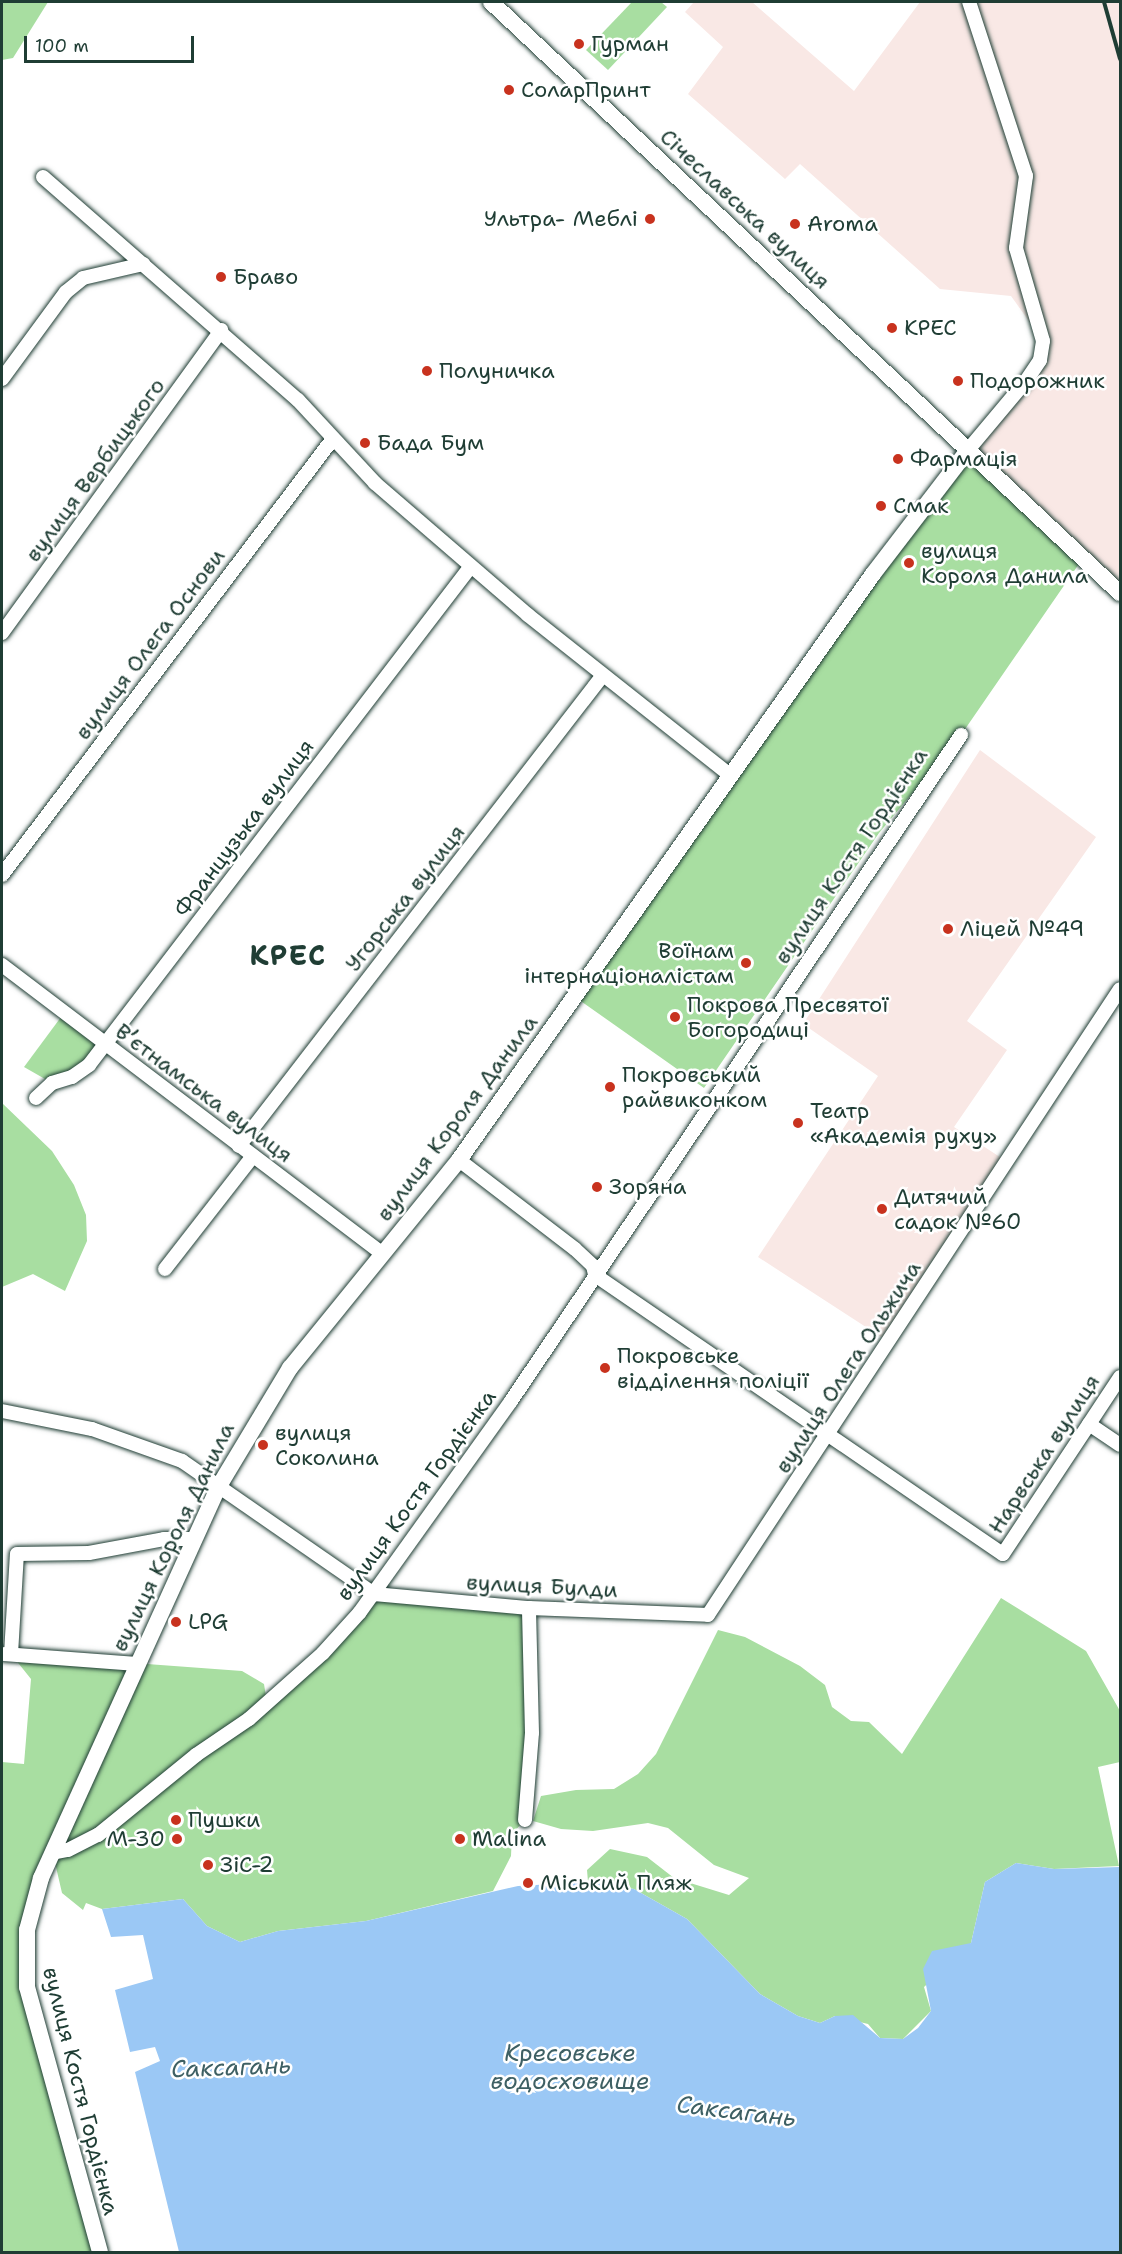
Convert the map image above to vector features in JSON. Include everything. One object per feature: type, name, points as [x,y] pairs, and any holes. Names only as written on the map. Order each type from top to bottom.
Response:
[{"type":"main road","name":"Січеславська вулиця","points":[[491,2],[1120,593]]},
{"type":"main road","name":"вулиця Короля Данила","points":[[52,1853],[219,1486],[290,1368],[459,1160],[873,574],[968,450]]},
{"type":"main road","name":"вулиця Костя Гордієнка","points":[[52,1853],[32,1904],[27,1929],[27,1987],[99,2253]]},
{"type":"street","points":[[968,450],[1026,381],[1040,360],[1043,341],[1016,248],[1026,176],[969,2]]},
{"type":"street","points":[[43,177],[221,330],[298,400],[332,440],[375,483],[603,675],[731,776]]},
{"type":"street","points":[[2,379],[66,292],[83,278],[143,264]]},
{"type":"street","name":"вулиця Вербицького","points":[[2,633],[221,330]]},
{"type":"street","name":"вулиця Олега Основи","points":[[2,874],[332,440]]},
{"type":"street","name":"Французька вулиця","points":[[36,1098],[52,1083],[72,1077],[89,1065],[471,566]]},
{"type":"street","name":"Угорська вулиця","points":[[239,1146],[603,675]]},
{"type":"street","name":"вулиця Костя Гордієнка","points":[[52,1853],[68,1850],[98,1834],[268,1704],[323,1653],[374,1594],[511,1401],[961,735]]},
{"type":"street","name":"Вʼєтнамська вулиця","points":[[2,965],[382,1253]]},
{"type":"street","name":"вулиця Олега Ольжича","points":[[708,1615],[1120,989]]},
{"type":"street","points":[[165,1269],[253,1156]]},
{"type":"street","points":[[459,1160],[575,1249],[593,1266],[595,1275],[829,1434]]},
{"type":"street","name":"Нарвська вулиця","points":[[829,1434],[1004,1554],[1120,1377]]},
{"type":"street","points":[[2,1411],[92,1429],[182,1461],[374,1594]]},
{"type":"street","points":[[1089,1424],[1120,1445]]},
{"type":"street","points":[[137,1664],[6,1654],[17,1554],[90,1553],[154,1540],[194,1539]]},
{"type":"street","name":"вулиця Булди","points":[[374,1594],[529,1608],[708,1615]]},
{"type":"street","points":[[525,1820],[532,1733],[529,1608]]},
{"type":"shaded area","points":[[694,2],[752,2],[854,91],[920,2],[1120,2],[1120,593],[968,450],[1026,381],[1043,341],[1011,296],[940,289],[800,164],[785,179],[688,94],[723,47],[685,12]]},
{"type":"shaded area","points":[[980,750],[1096,837],[967,1021],[1007,1050],[954,1127],[1006,1161],[889,1342],[758,1257],[878,1076],[803,1024]]},
{"type":"green space","points":[[2,2],[48,2],[13,58],[2,60]]},
{"type":"green space","points":[[632,2],[661,2],[667,7],[608,70],[586,50]]},
{"type":"green space","points":[[968,450],[1083,558],[961,735],[879,833],[704,1088],[575,997]]},
{"type":"green space","points":[[64,1013],[105,1044],[89,1065],[52,1083],[24,1067]]},
{"type":"green space","points":[[2,1103],[52,1151],[74,1185],[86,1215],[87,1241],[65,1291],[33,1274],[2,1287]]},
{"type":"green space","points":[[374,1594],[529,1608],[523,1822],[512,1834],[511,1856],[493,1891],[366,1921],[278,1931],[240,1942],[207,1926],[183,1899],[102,1909],[86,1903],[83,1910],[62,1893],[53,1854],[26,1952],[101,2252],[2,2252],[2,1762],[24,1764],[31,1679],[11,1654],[242,1671],[264,1684],[267,1703]]},
{"type":"green space","points":[[1001,1598],[1086,1651],[1120,1711],[1120,1762],[1098,1767],[1119,1866],[1054,1869],[1016,1863],[985,1882],[971,1943],[924,1987],[931,2011],[903,2039],[880,2038],[868,2024],[835,2016],[820,2023],[798,2016],[760,1994],[687,1919],[634,1889],[588,1882],[587,1870],[610,1849],[647,1857],[674,1878],[729,1895],[749,1878],[714,1865],[668,1828],[648,1823],[593,1831],[561,1829],[533,1821],[541,1796],[576,1790],[614,1789],[638,1774],[656,1754],[718,1630],[745,1637],[800,1666],[825,1685],[832,1707],[851,1721],[869,1722],[902,1754]]},
{"type":"water","name":"Кресовське водосховище","points":[[1016,1863],[1054,1869],[1120,1867],[1120,2252],[179,2252],[135,2072],[160,2061],[155,2047],[130,2052],[115,1990],[153,1979],[143,1935],[111,1937],[102,1909],[183,1899],[207,1926],[240,1942],[278,1931],[366,1921],[518,1886],[588,1882],[634,1889],[687,1919],[760,1994],[798,2016],[820,2023],[835,2016],[853,2015],[880,2038],[903,2039],[918,2028],[931,2011],[923,1969],[932,1951],[971,1943],[985,1882]]},
{"type":"railway","points":[[1104,2],[1120,59]]},
{"type":"place","name":"Гурман","points":[[579,44]]},
{"type":"place","name":"СоларПринт","points":[[509,90]]},
{"type":"place","name":"Ультра- Меблі","points":[[650,219]]},
{"type":"place","name":"Aroma","points":[[795,224]]},
{"type":"place","name":"Браво","points":[[221,277]]},
{"type":"place","name":"КРЕС","points":[[892,328]]},
{"type":"place","name":"Полуничка","points":[[427,371]]},
{"type":"place","name":"Подорожник","points":[[958,381]]},
{"type":"place","name":"Бада Бум","points":[[365,443]]},
{"type":"place","name":"Фармація","points":[[898,459]]},
{"type":"place","name":"Смак","points":[[881,506]]},
{"type":"place","name":"вулиця Короля Данила","points":[[909,563]]},
{"type":"place","name":"Ліцей №49","points":[[948,929]]},
{"type":"place","name":"Воїнам інтернаціоналістам","points":[[746,963]]},
{"type":"place","name":"Покрова Пресвятої Богородиці","points":[[675,1017]]},
{"type":"place","name":"Покровський райвиконком","points":[[610,1087]]},
{"type":"place","name":"Театр «Академія руху»","points":[[798,1123]]},
{"type":"place","name":"Зоряна","points":[[597,1187]]},
{"type":"place","name":"Дитячий садок №60","points":[[882,1209]]},
{"type":"place","name":"Покровське відділення поліції","points":[[605,1368]]},
{"type":"place","name":"вулиця Соколина","points":[[263,1445]]},
{"type":"place","name":"LPG","points":[[176,1622]]},
{"type":"place","name":"Пушки","points":[[176,1820]]},
{"type":"place","name":"М-30","points":[[177,1839]]},
{"type":"place","name":"Malina","points":[[460,1839]]},
{"type":"place","name":"ЗіС-2","points":[[208,1865]]},
{"type":"place","name":"Міський Пляж","points":[[528,1883]]},
{"type":"district","name":"КРЕС","points":[[288,955]]},
{"type":"water label","name":"Саксагань","points":[[231,2068]]},
{"type":"water label","name":"Саксагань","points":[[736,2112]]}]
